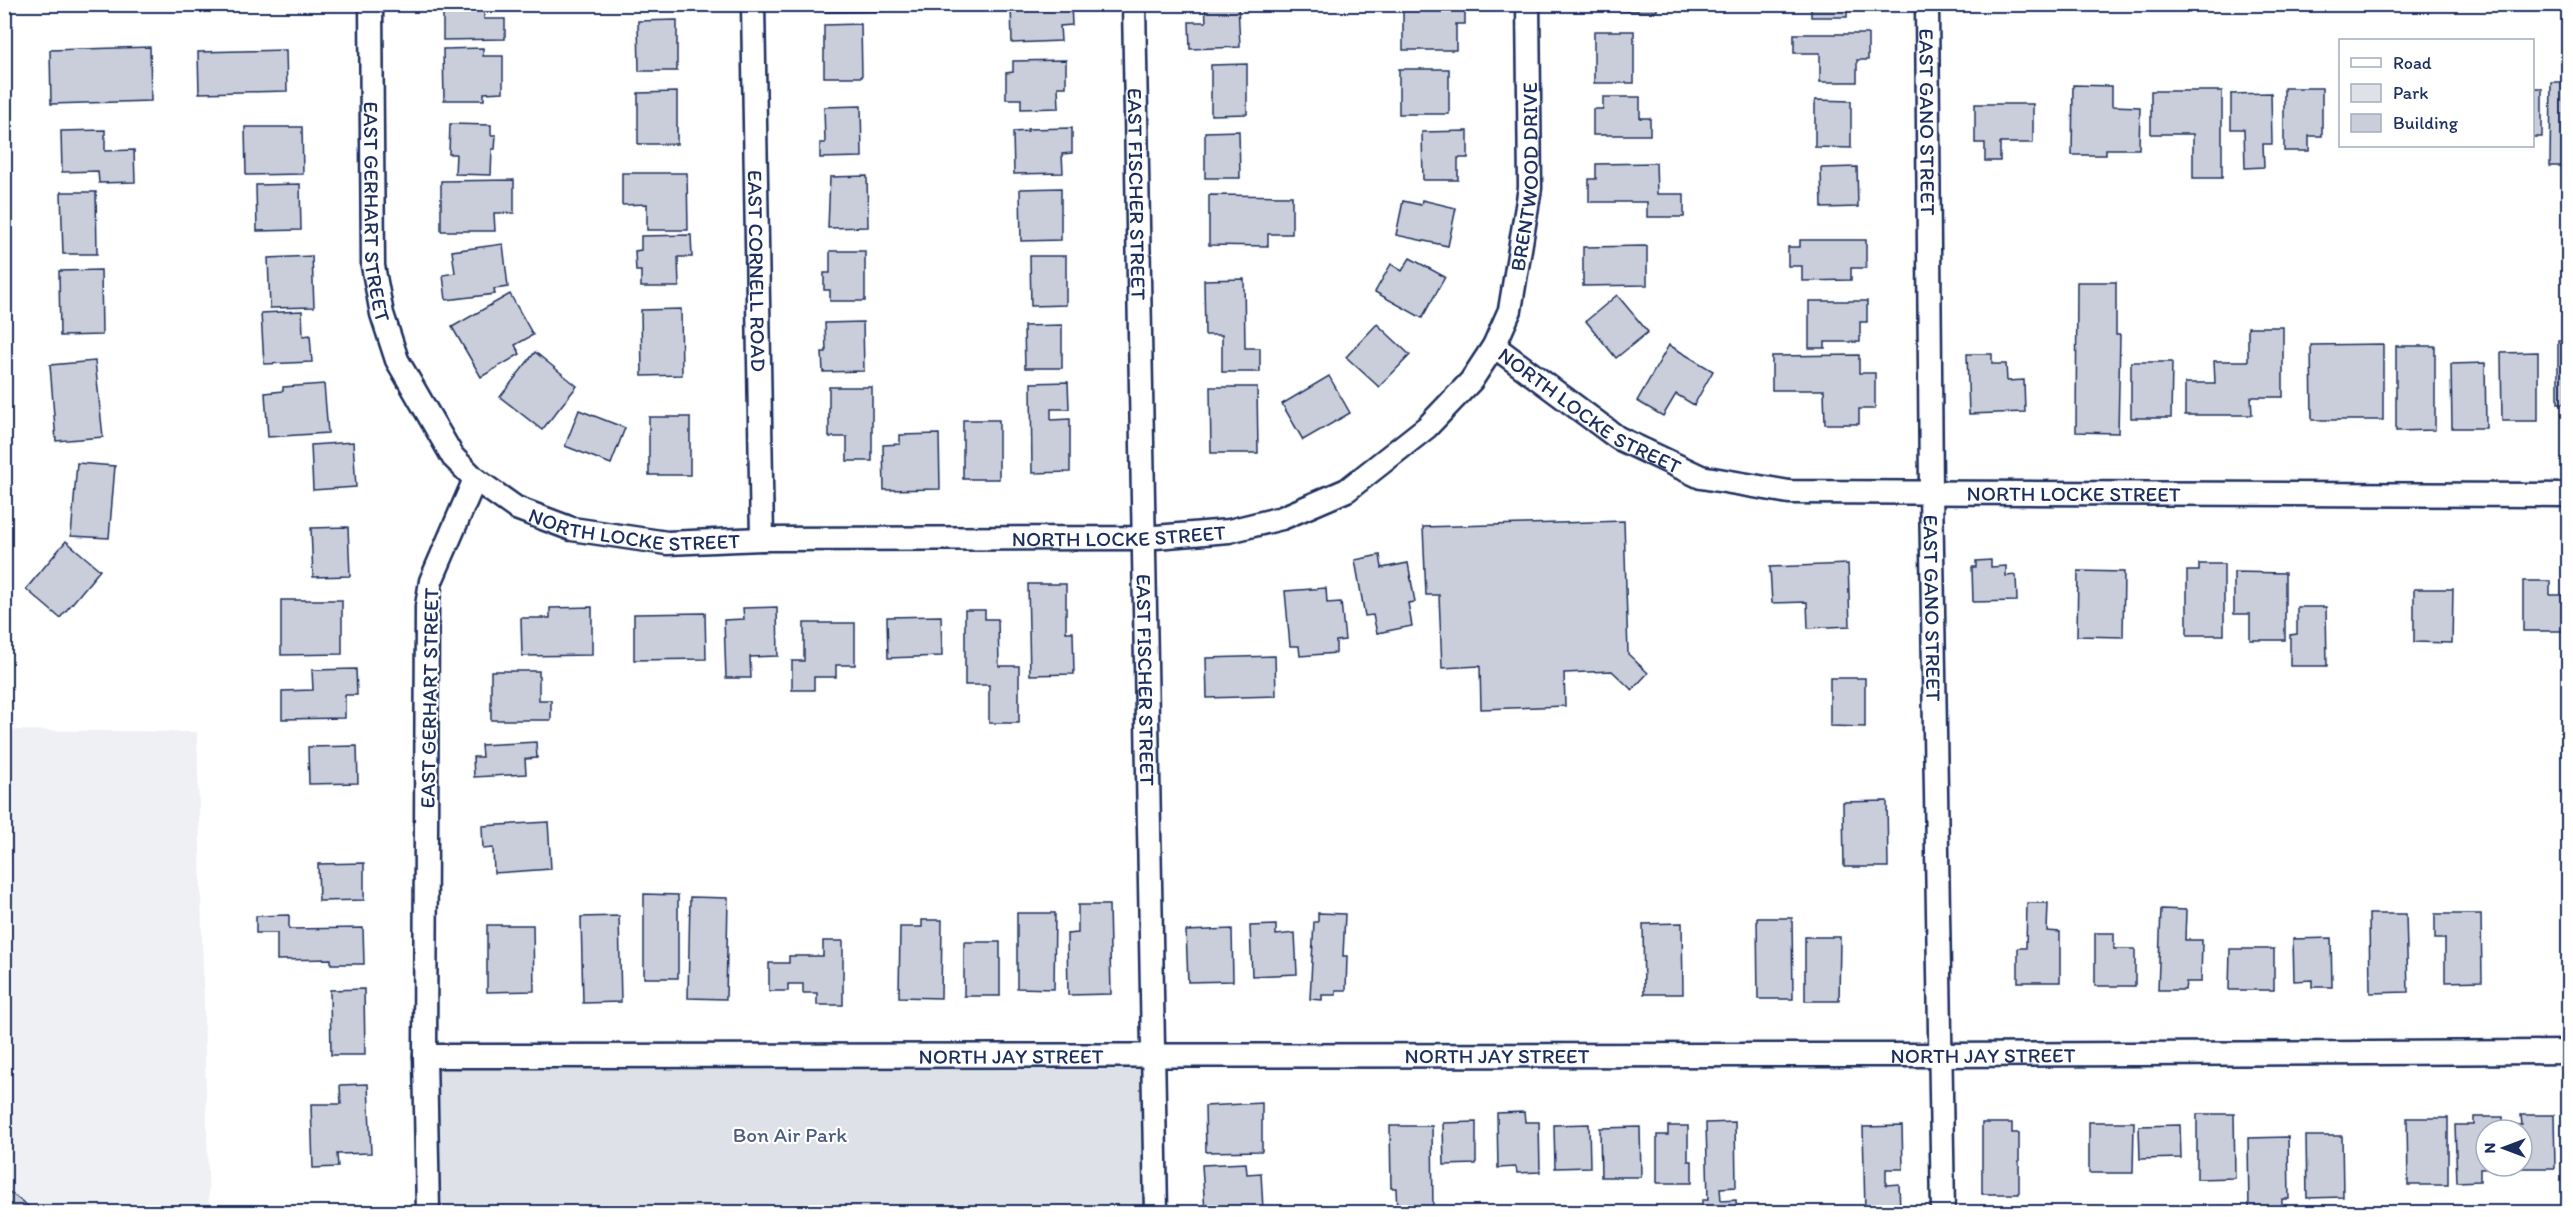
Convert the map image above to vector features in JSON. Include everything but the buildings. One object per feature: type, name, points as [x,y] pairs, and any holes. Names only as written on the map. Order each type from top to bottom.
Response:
[{"type":"street","name":"EAST GERHART STREET","points":[[371,4],[373,266],[382,314],[398,360],[414,389],[453,457],[475,479],[431,581],[427,606],[425,1056],[428,1212]]},
{"type":"street","name":"EAST CORNELL ROAD","points":[[753,4],[762,539]]},
{"type":"street","name":"EAST FISCHER STREET","points":[[1134,4],[1156,1212]]},
{"type":"street","name":"BRENTWOOD DRIVE","points":[[1494,346],[1510,310],[1530,188],[1528,4]]},
{"type":"street","name":"EAST GANO STREET","points":[[1927,4],[1931,491],[1943,1212]]},
{"type":"street","name":"NORTH LOCKE STREET","points":[[475,479],[516,508],[572,529],[668,543],[762,539],[1143,538],[1229,531],[1282,518],[1347,490],[1427,427],[1471,381],[1494,346],[1618,438],[1701,477],[1789,492],[2568,495]]},
{"type":"street","name":"NORTH JAY STREET","points":[[425,1056],[1940,1055],[2568,1052]]},
{"type":"shaded area","points":[[5,730],[197,732],[209,1212],[5,1212]]},
{"type":"green space","name":"Bon Air Park","points":[[425,1056],[1154,1056],[1155,1212],[428,1212]]}]
